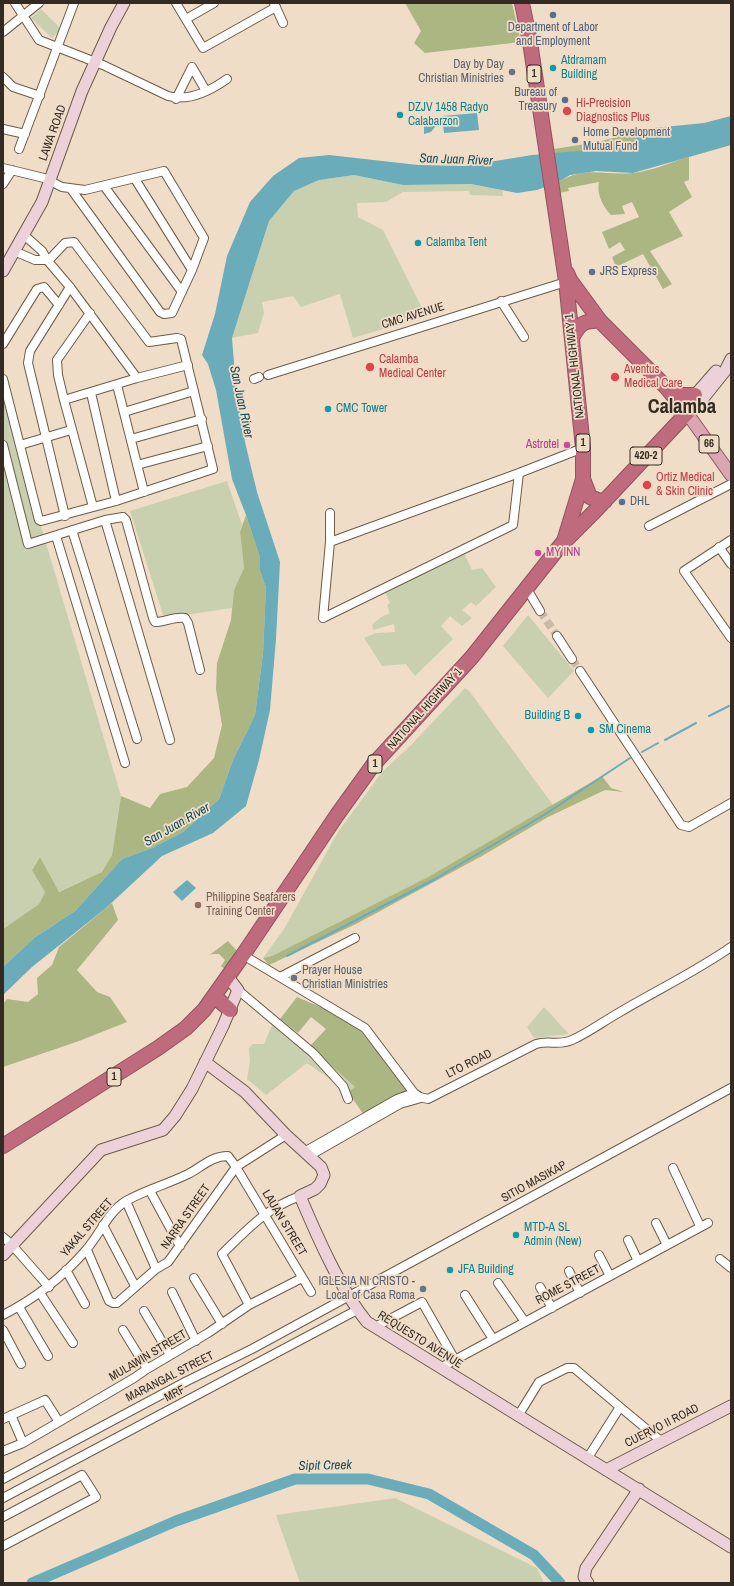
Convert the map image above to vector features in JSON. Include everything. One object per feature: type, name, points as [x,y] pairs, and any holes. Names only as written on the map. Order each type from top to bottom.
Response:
[{"type":"highway","name":"NATIONAL HIGHWAY 1","points":[[3,1146],[158,1048],[186,1028],[204,1010],[243,956],[337,815],[373,766],[449,684],[527,589],[564,541],[578,500],[583,479],[583,448],[568,281],[563,266],[554,212],[530,42],[522,3]]},
{"type":"highway","name":"NATIONAL HIGHWAY 1","points":[[568,281],[600,321],[666,387],[687,413]]},
{"type":"highway","points":[[572,338],[577,326],[583,322],[600,321]]},
{"type":"highway","points":[[666,387],[680,395],[695,395]]},
{"type":"highway","name":"420-2","points":[[564,541],[600,506],[687,413]]},
{"type":"highway","name":"1","points":[[583,479],[590,497],[600,506]]},
{"type":"highway","points":[[578,500],[600,506]]},
{"type":"highway","points":[[214,996],[230,1010]]},
{"type":"main road","name":"LAWA ROAD","points":[[3,271],[42,202],[74,111],[95,62],[124,3]]},
{"type":"main road","name":"420-2","points":[[687,413],[695,395],[720,366],[730,361]]},
{"type":"main road","name":"420-2","points":[[687,413],[702,400],[726,371],[730,361]]},
{"type":"main road","name":"66","points":[[687,413],[731,475]]},
{"type":"main road","points":[[3,1255],[101,1150],[163,1130],[175,1116],[192,1088],[205,1062],[238,990],[228,977]]},
{"type":"main road","points":[[205,1062],[245,1092],[286,1135],[322,1167],[323,1179],[315,1188],[300,1196]]},
{"type":"main road","name":"REQUESTO AVENUE","points":[[300,1196],[314,1230],[348,1296],[367,1322],[587,1460],[639,1489],[731,1547]]},
{"type":"main road","name":"CUERVO II ROAD","points":[[606,1470],[731,1406]]},
{"type":"main road","points":[[588,1583],[584,1577],[586,1568],[639,1489]]},
{"type":"street","points":[[14,3],[36,37],[176,99],[190,97],[206,91],[216,87],[227,79]]},
{"type":"street","points":[[3,32],[39,3]]},
{"type":"street","points":[[19,149],[74,3]]},
{"type":"street","points":[[176,3],[203,48],[275,5],[283,23]]},
{"type":"street","points":[[186,19],[214,3]]},
{"type":"street","points":[[176,99],[192,67],[206,91]]},
{"type":"street","points":[[3,77],[13,86],[40,96]]},
{"type":"street","points":[[3,128],[25,134]]},
{"type":"street","points":[[3,168],[71,189],[85,190],[164,171],[204,238],[192,270],[172,313],[164,314],[160,312],[71,189]]},
{"type":"street","points":[[3,184],[12,170]]},
{"type":"street","points":[[135,179],[192,270]]},
{"type":"street","points":[[104,186],[182,292]]},
{"type":"street","points":[[24,234],[42,251],[47,261],[70,287],[137,378]]},
{"type":"street","points":[[3,379],[38,520],[43,522],[65,516],[213,470],[202,419],[181,340],[179,338],[149,342],[74,242],[65,243],[47,261],[35,260],[14,251]]},
{"type":"street","name":"CMC AVENUE","points":[[268,375],[568,281]]},
{"type":"street","points":[[3,344],[37,289],[44,287],[59,305]]},
{"type":"street","points":[[65,516],[28,363],[30,351],[70,287]]},
{"type":"street","points":[[501,301],[524,337]]},
{"type":"street","points":[[90,313],[57,360],[58,375],[71,430],[94,507]]},
{"type":"street","points":[[64,400],[137,378],[188,366]]},
{"type":"street","points":[[117,384],[144,492]]},
{"type":"street","points":[[124,412],[194,391]]},
{"type":"street","points":[[91,393],[116,501]]},
{"type":"street","points":[[131,439],[202,419]]},
{"type":"street","points":[[20,445],[71,430]]},
{"type":"street","points":[[3,445],[26,541],[28,544],[105,520],[123,517],[126,520],[155,622],[180,617],[185,618],[188,624],[200,670]]},
{"type":"street","points":[[137,465],[208,446]]},
{"type":"street","points":[[330,542],[519,474],[583,448]]},
{"type":"street","points":[[330,513],[330,542],[323,618],[513,525],[519,474]]},
{"type":"street","points":[[649,526],[731,484]]},
{"type":"street","points":[[105,520],[170,740]]},
{"type":"street","points":[[72,530],[137,739]]},
{"type":"street","points":[[56,536],[125,763]]},
{"type":"street","points":[[731,540],[684,571],[731,638]]},
{"type":"street","points":[[720,547],[731,564]]},
{"type":"street","points":[[527,589],[540,611]]},
{"type":"street","points":[[557,636],[572,659]]},
{"type":"street","points":[[580,671],[681,825],[689,827],[731,803]]},
{"type":"street","points":[[280,978],[356,938]]},
{"type":"street","name":"LTO ROAD","points":[[306,1154],[400,1104],[417,1096],[428,1099],[536,1044],[546,1041],[561,1044],[572,1040],[621,1011],[686,976],[731,947]]},
{"type":"street","points":[[243,956],[365,1028],[417,1096]]},
{"type":"street","points":[[238,990],[313,1053],[343,1086],[348,1099]]},
{"type":"street","name":"SITIO MASIKAP","points":[[348,1296],[731,1088]]},
{"type":"street","name":"NARRA STREET","points":[[87,1250],[109,1301],[117,1303],[156,1268],[168,1262],[236,1167],[286,1135]]},
{"type":"street","name":"YAKAL STREET","points":[[3,1315],[19,1307],[49,1287],[87,1250],[103,1224],[126,1202],[192,1172],[212,1158],[228,1156],[236,1167]]},
{"type":"street","name":"LAUAN STREET","points":[[236,1167],[311,1292]]},
{"type":"street","name":"ROME STREET","points":[[440,1368],[704,1225],[673,1168]]},
{"type":"street","points":[[150,1191],[180,1246]]},
{"type":"street","points":[[249,1305],[222,1254],[263,1214],[285,1201],[300,1196]]},
{"type":"street","points":[[126,1202],[156,1268]]},
{"type":"street","points":[[656,1223],[667,1245]]},
{"type":"street","points":[[103,1224],[135,1286]]},
{"type":"street","points":[[3,1237],[12,1245],[49,1287]]},
{"type":"street","points":[[628,1240],[638,1261]]},
{"type":"street","points":[[599,1255],[610,1276]]},
{"type":"street","points":[[720,1259],[731,1268]]},
{"type":"street","points":[[66,1270],[85,1304]]},
{"type":"street","points":[[569,1271],[580,1293]]},
{"type":"street","points":[[194,1278],[222,1324]]},
{"type":"street","name":"MULAWIN STREET","points":[[3,1452],[59,1422],[134,1378],[222,1324],[249,1305],[302,1278]]},
{"type":"street","points":[[498,1283],[525,1322]]},
{"type":"street","points":[[540,1287],[552,1308]]},
{"type":"street","points":[[172,1292],[196,1340]]},
{"type":"street","points":[[40,1293],[73,1343]]},
{"type":"street","points":[[465,1295],[493,1339]]},
{"type":"street","name":"MARANGAL STREET","points":[[3,1479],[252,1349],[348,1296]]},
{"type":"street","points":[[375,1327],[422,1302],[455,1360]]},
{"type":"street","points":[[19,1307],[48,1356]]},
{"type":"street","name":"MRF","points":[[3,1498],[357,1310]]},
{"type":"street","points":[[144,1311],[170,1355]]},
{"type":"street","points":[[3,1330],[21,1364]]},
{"type":"street","points":[[123,1330],[147,1369]]},
{"type":"street","points":[[518,1416],[539,1382],[567,1368],[574,1368],[661,1441]]},
{"type":"street","points":[[3,1419],[45,1400],[59,1422]]},
{"type":"street","points":[[587,1460],[620,1407]]},
{"type":"street","points":[[11,1415],[23,1442]]},
{"type":"street","points":[[3,1517],[82,1475],[96,1497],[3,1546]]},
{"type":"green space","points":[[405,3],[512,3],[521,42],[425,53],[414,43],[421,31]]},
{"type":"green space","points":[[41,9],[61,29],[52,38],[31,18]]},
{"type":"green space","points":[[644,129],[633,141],[588,150],[555,154],[554,149],[598,142]]},
{"type":"green space","points":[[689,157],[689,180],[684,182],[692,197],[669,212],[683,236],[650,251],[672,284],[663,289],[643,254],[616,267],[612,257],[625,250],[620,242],[609,249],[602,232],[639,217],[632,202],[622,206],[625,214],[611,215],[605,208],[599,195],[599,182],[568,188],[569,191],[559,193],[558,182],[577,174],[586,172],[623,174],[640,172]]},
{"type":"green space","points":[[354,175],[403,185],[471,184],[502,190],[503,196],[470,195],[469,191],[403,192],[386,202],[357,203],[358,217],[383,230],[426,316],[353,338],[340,294],[301,307],[293,296],[262,302],[264,313],[258,333],[232,338],[269,221],[294,191],[319,180]]},
{"type":"green space","points":[[3,398],[121,796],[112,855],[102,872],[58,892],[40,857],[32,869],[45,892],[39,904],[3,929]]},
{"type":"green space","points":[[227,481],[242,525],[240,532],[244,568],[234,590],[232,608],[164,618],[130,511]]},
{"type":"green space","points":[[246,515],[260,558],[260,571],[266,588],[263,653],[255,715],[233,760],[219,799],[183,832],[152,848],[122,859],[75,911],[34,938],[3,967],[3,929],[39,904],[45,892],[32,870],[40,857],[59,892],[102,872],[112,855],[121,796],[150,808],[160,794],[187,787],[214,758],[222,725],[216,689],[217,663],[231,620],[234,590],[244,568],[240,532]]},
{"type":"green space","points":[[463,551],[472,570],[482,568],[496,587],[476,606],[471,602],[462,610],[472,618],[462,626],[450,616],[441,626],[453,639],[415,676],[406,664],[382,666],[364,638],[376,633],[395,632],[394,624],[373,630],[372,625],[381,617],[390,613],[387,605],[390,603],[384,590]]},
{"type":"green space","points":[[528,615],[574,671],[548,698],[503,646]]},
{"type":"green space","points":[[465,688],[470,692],[553,805],[428,877],[272,956],[263,958],[284,929],[338,832],[382,772],[411,745]]},
{"type":"green space","points":[[602,776],[611,788],[624,792],[605,790],[548,817],[482,856],[356,924],[269,965],[263,958],[272,956],[428,877]]},
{"type":"green space","points":[[112,903],[118,920],[77,970],[97,992],[110,997],[127,1022],[79,1041],[3,1067],[3,1004],[7,999],[28,1002],[38,994],[37,978],[52,965],[59,947]]},
{"type":"green space","points":[[228,941],[237,951],[226,970],[221,966],[225,960],[219,954],[212,954],[208,956]]},
{"type":"green space","points":[[297,997],[332,1012],[360,1030],[416,1099],[366,1118],[348,1092],[355,1087],[310,1046],[326,1029],[311,1017],[298,1033],[280,1019]]},
{"type":"green space","points":[[544,1007],[569,1034],[534,1038],[527,1027]]},
{"type":"green space","points":[[273,1023],[313,1047],[355,1087],[348,1092],[307,1063],[266,1095],[247,1079],[250,1061],[249,1049],[252,1044],[264,1044]]},
{"type":"green space","points":[[395,1498],[537,1568],[544,1583],[300,1583],[276,1515]]},
{"type":"water","points":[[477,113],[479,130],[444,133],[442,116]]},
{"type":"water","points":[[731,116],[731,145],[633,173],[596,171],[570,175],[558,182],[537,190],[517,193],[471,184],[403,185],[354,175],[319,180],[294,191],[269,221],[232,338],[236,387],[245,442],[257,492],[280,562],[270,710],[259,760],[246,806],[213,833],[162,856],[106,908],[32,967],[3,995],[3,967],[34,938],[75,911],[122,859],[152,848],[183,832],[219,799],[233,760],[255,715],[263,653],[266,588],[260,571],[260,558],[232,479],[216,390],[208,364],[202,355],[215,314],[227,256],[250,202],[273,176],[299,158],[329,155],[418,165],[465,166],[532,155],[588,150],[633,141],[644,129],[704,123]]},
{"type":"water","points":[[428,118],[434,122],[435,127],[431,132],[424,134],[424,122]]},
{"type":"water","points":[[187,880],[196,888],[182,901],[173,892]]},
{"type":"waterway","points":[[709,716],[729,706]]},
{"type":"waterway","points":[[665,740],[696,723]]},
{"type":"waterway","points":[[642,752],[658,743]]},
{"type":"waterway","points":[[287,956],[435,879],[544,815],[630,758]]},
{"type":"waterway","name":"Sipit Creek","points":[[32,1583],[176,1521],[295,1479],[368,1479],[429,1494],[534,1555],[560,1583]]},
{"type":"tunnel","points":[[540,611],[557,636]]},
{"type":"tunnel","points":[[572,659],[580,671]]},
{"type":"place","name":"Department of Labor and Employment","points":[[553,15]]},
{"type":"place","name":"Atdramam Building","points":[[553,68]]},
{"type":"place","name":"Day by Day Christian Ministries","points":[[512,72]]},
{"type":"place","name":"Bureau of Treasury","points":[[565,100]]},
{"type":"place","name":"Hi-Precision Diagnostics Plus","points":[[567,111]]},
{"type":"place","name":"DZJV 1458 Radyo Calabarzon","points":[[400,115]]},
{"type":"place","name":"Home Development Mutual Fund","points":[[575,140]]},
{"type":"place","name":"Calamba Tent","points":[[418,243]]},
{"type":"place","name":"JRS Express","points":[[592,272]]},
{"type":"place","name":"Calamba Medical Center","points":[[370,367]]},
{"type":"place","name":"Aventus Medical Care","points":[[615,377]]},
{"type":"place","name":"CMC Tower","points":[[328,409]]},
{"type":"place","name":"Astrotel","points":[[567,445]]},
{"type":"place","name":"Ortiz Medical & Skin Clinic","points":[[647,485]]},
{"type":"place","name":"DHL","points":[[622,502]]},
{"type":"place","name":"MY INN","points":[[538,553]]},
{"type":"place","name":"Building B","points":[[578,716]]},
{"type":"place","name":"SM Cinema","points":[[591,730]]},
{"type":"place","name":"Philippine Seafarers Training Center","points":[[198,905]]},
{"type":"place","name":"Prayer House Christian Ministries","points":[[294,978]]},
{"type":"place","name":"MTD-A SL Admin (New)","points":[[516,1235]]},
{"type":"place","name":"JFA Building","points":[[450,1270]]},
{"type":"place","name":"IGLESIA NI CRISTO - Local of Casa Roma","points":[[423,1289]]},
{"type":"district","name":"Calamba","points":[[682,408]]},
{"type":"water label","name":"San Juan River","points":[[456,160]]},
{"type":"water label","name":"San Juan River","points":[[241,402]]},
{"type":"water label","name":"San Juan River","points":[[177,825]]}]
